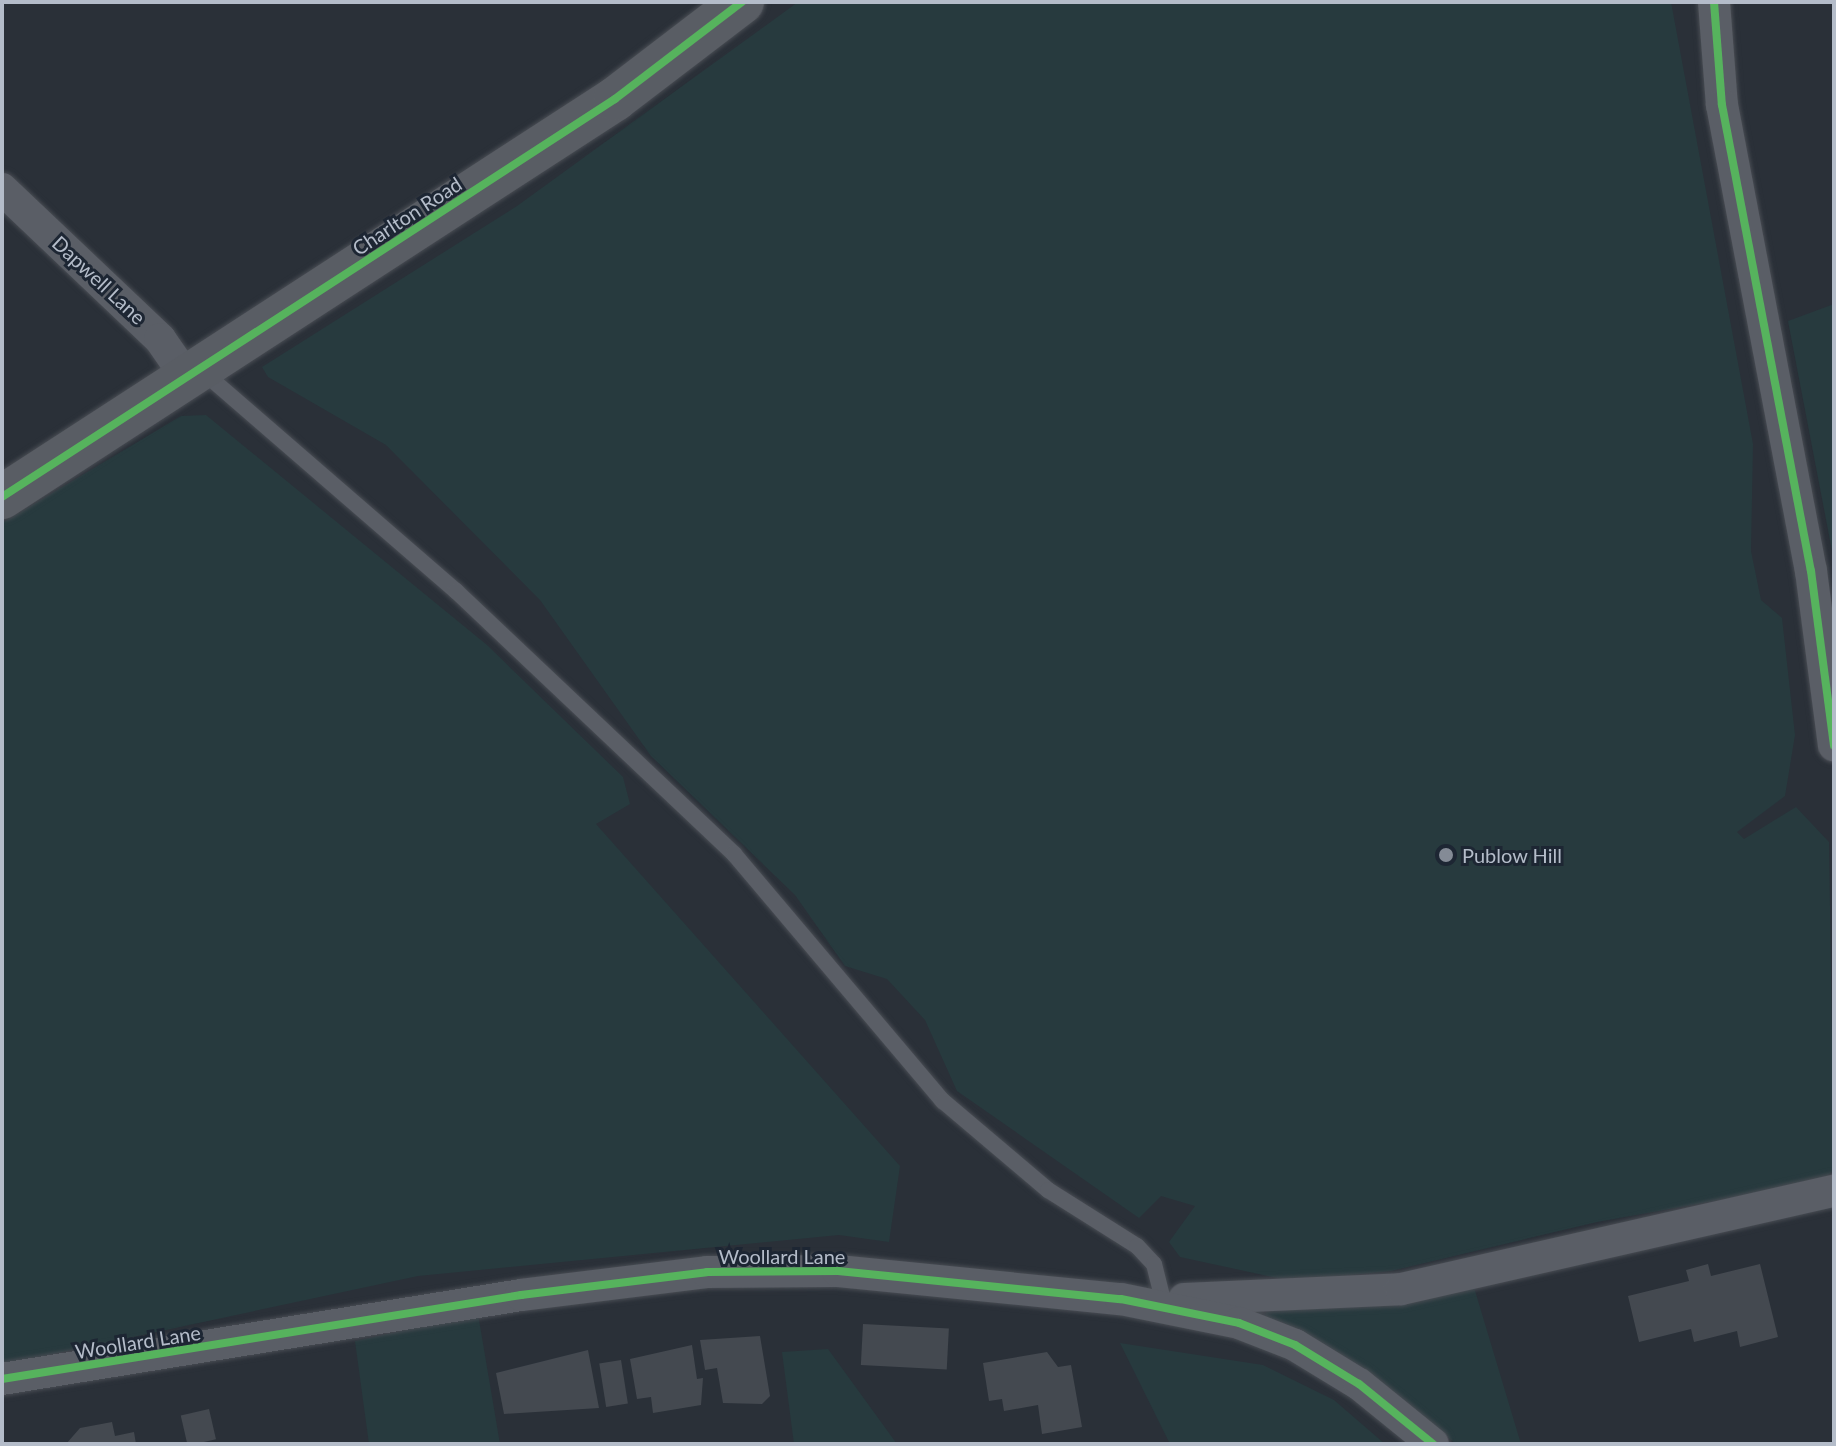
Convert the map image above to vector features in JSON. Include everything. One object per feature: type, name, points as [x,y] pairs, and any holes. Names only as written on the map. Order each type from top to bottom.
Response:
[{"type":"street","name":"Charlton Road","points":[[2,497],[615,99],[742,2]]},
{"type":"street","points":[[1714,2],[1722,105],[1811,571],[1834,745]]},
{"type":"street","name":"Dapwell Lane","points":[[2,189],[194,374]]},
{"type":"street","points":[[1121,1299],[1401,1289],[1834,1191]]},
{"type":"street","name":"Woollard Lane","points":[[2,1379],[707,1272],[838,1271],[1121,1299],[1239,1323],[1295,1345],[1433,1444]]},
{"type":"lane","points":[[194,374],[456,591],[734,854],[943,1101],[1048,1190],[1137,1246],[1154,1264],[1163,1299]]},
{"type":"green space","points":[[798,2],[1671,2],[1753,444],[1751,551],[1761,600],[1782,618],[1795,735],[1785,796],[1737,832],[1744,839],[1796,807],[1829,842],[1834,1170],[1820,1182],[1597,1222],[1391,1271],[1291,1281],[1180,1257],[1169,1242],[1195,1206],[1161,1196],[1139,1218],[957,1091],[925,1020],[887,979],[845,966],[795,895],[651,756],[540,600],[386,445],[268,377],[262,367],[517,206]]},
{"type":"green space","points":[[1834,304],[1834,561],[1788,321]]},
{"type":"green space","points":[[206,415],[487,645],[623,777],[630,804],[596,824],[900,1166],[889,1242],[839,1235],[418,1276],[2,1365],[2,523],[181,416]]},
{"type":"green space","points":[[1473,1284],[1521,1444],[1456,1444],[1396,1395],[1264,1316],[1270,1307]]},
{"type":"green space","points":[[478,1314],[500,1444],[369,1444],[355,1341]]},
{"type":"green space","points":[[1120,1343],[1263,1365],[1334,1400],[1385,1444],[1170,1444]]},
{"type":"green space","points":[[828,1349],[897,1444],[794,1444],[782,1352]]},
{"type":"building","points":[[1708,1264],[1711,1276],[1760,1264],[1778,1337],[1740,1347],[1737,1331],[1694,1342],[1691,1329],[1639,1342],[1628,1296],[1689,1281],[1686,1270]]},
{"type":"building","points":[[863,1324],[949,1329],[947,1369],[861,1365]]},
{"type":"building","points":[[760,1336],[770,1396],[762,1404],[723,1403],[717,1368],[705,1370],[700,1340]]},
{"type":"building","points":[[692,1345],[697,1379],[703,1378],[701,1405],[653,1413],[651,1397],[637,1399],[630,1359]]},
{"type":"building","points":[[588,1350],[599,1408],[504,1414],[496,1373]]},
{"type":"building","points":[[1047,1352],[1058,1367],[1071,1365],[1082,1427],[1042,1434],[1038,1405],[1004,1411],[1002,1399],[989,1401],[983,1363]]},
{"type":"building","points":[[621,1360],[628,1403],[606,1407],[599,1363]]},
{"type":"building","points":[[209,1409],[216,1439],[187,1444],[181,1416]]},
{"type":"building","points":[[112,1422],[115,1436],[134,1432],[136,1444],[66,1444],[80,1428]]},
{"type":"cycle path","points":[[2,497],[615,99],[742,2]]},
{"type":"cycle path","points":[[1714,2],[1722,105],[1811,571],[1834,745]]},
{"type":"cycle path","points":[[2,1379],[521,1295],[707,1272],[838,1271],[1121,1299],[1239,1323],[1295,1345],[1359,1384],[1433,1444]]},
{"type":"place","name":"Publow Hill","points":[[1446,855]]}]
